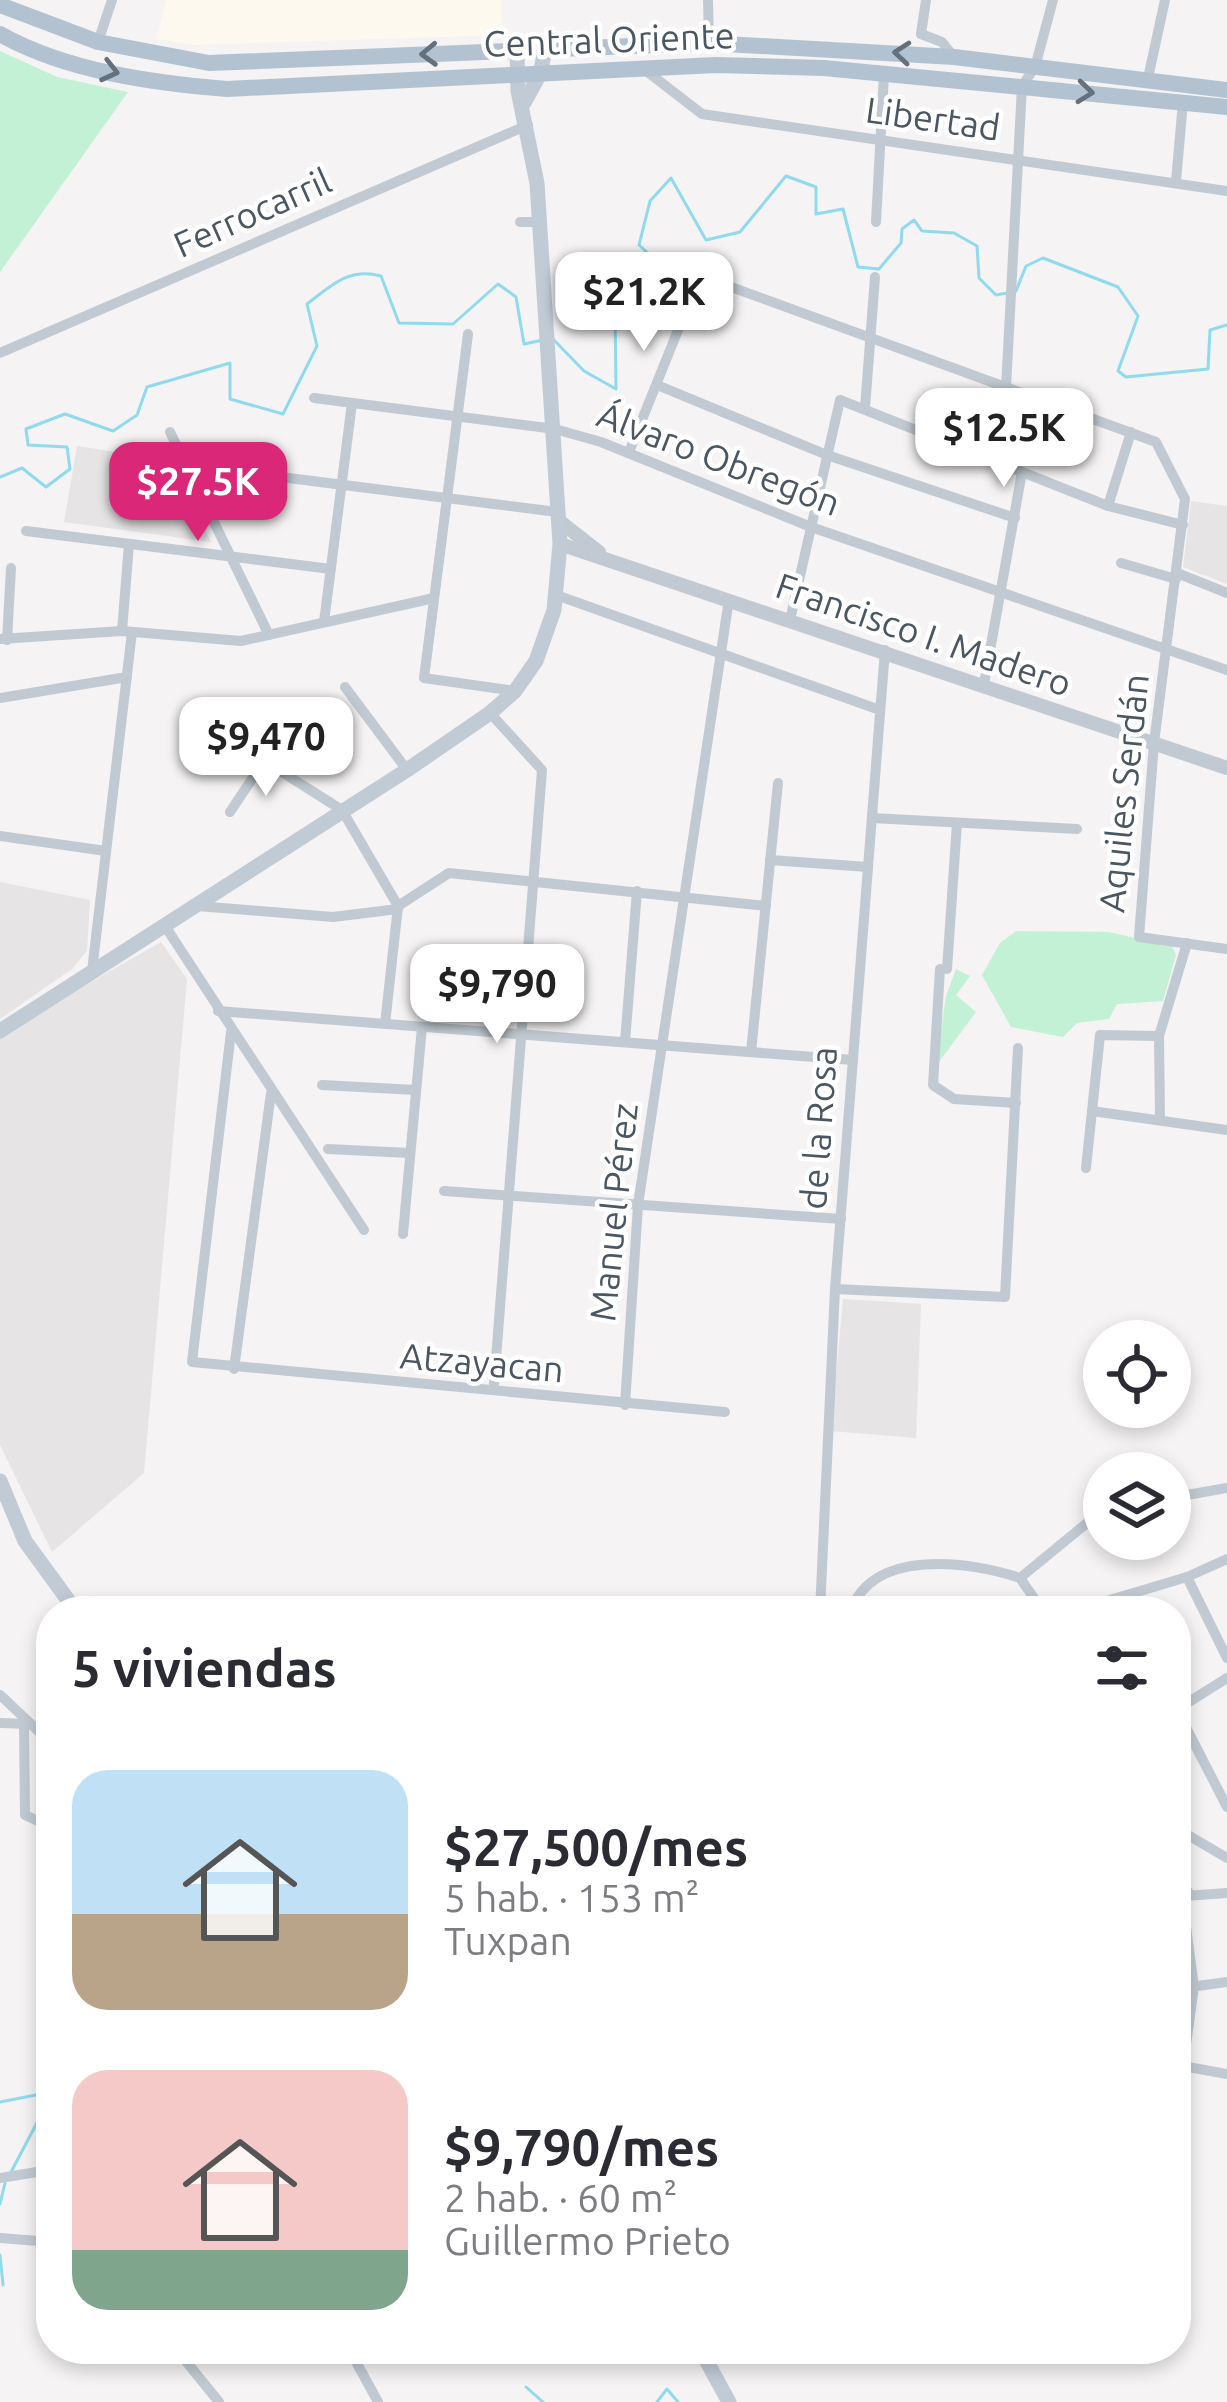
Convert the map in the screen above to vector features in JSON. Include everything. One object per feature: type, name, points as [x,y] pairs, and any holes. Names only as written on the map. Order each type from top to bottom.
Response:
[{"type":"main road","name":"Central Oriente","points":[[0,4],[98,42],[209,63],[709,43],[954,57],[1227,90]]},
{"type":"main road","name":"Central Oriente","points":[[0,34],[103,70],[227,89],[716,65],[884,74],[1227,107]]},
{"type":"main road","points":[[524,103],[540,74],[545,50]]},
{"type":"main road","points":[[0,1031],[490,713],[515,691],[548,634],[560,544],[554,430],[539,222],[517,51]]},
{"type":"main road","points":[[0,1481],[25,1541],[65,1596]]},
{"type":"main road","points":[[708,2364],[729,2402]]},
{"type":"street","points":[[98,42],[112,0]]},
{"type":"street","points":[[708,0],[709,43]]},
{"type":"street","points":[[926,0],[921,34],[942,42],[954,57]]},
{"type":"street","points":[[1002,463],[1014,160],[1022,86],[1035,67],[1053,0]]},
{"type":"street","points":[[1148,78],[1165,0]]},
{"type":"street","name":"Libertad","points":[[646,70],[702,114],[1227,190]]},
{"type":"street","points":[[876,222],[884,74]]},
{"type":"street","points":[[1176,181],[1183,102]]},
{"type":"street","name":"Ferrocarril","points":[[0,353],[528,125]]},
{"type":"street","points":[[520,222],[539,222]]},
{"type":"street","points":[[668,264],[1131,433],[1108,506]]},
{"type":"street","points":[[629,452],[701,273]]},
{"type":"street","points":[[865,408],[875,277]]},
{"type":"street","points":[[468,334],[424,677],[515,691]]},
{"type":"street","points":[[657,386],[827,455],[1015,518]]},
{"type":"street","name":"Álvaro Obregón","points":[[314,398],[554,430],[629,452],[811,526],[1227,670]]},
{"type":"street","points":[[790,620],[840,400],[1108,506],[1183,525]]},
{"type":"street","points":[[324,622],[352,403]]},
{"type":"street","points":[[170,432],[269,635]]},
{"type":"street","name":"Aquiles Serdán","points":[[1131,433],[1156,442],[1185,500],[1154,743],[1138,937],[1187,943]]},
{"type":"street","points":[[186,465],[558,516]]},
{"type":"street","points":[[984,684],[1022,472]]},
{"type":"street","name":"Francisco I. Madero","points":[[558,516],[603,555]]},
{"type":"street","points":[[26,531],[331,568]]},
{"type":"street","points":[[92,971],[128,677],[129,544]]},
{"type":"street","name":"Francisco I. Madero","points":[[560,544],[1227,769]]},
{"type":"street","points":[[1121,563],[1227,592]]},
{"type":"street","points":[[11,568],[4,640],[127,632],[241,641],[434,598]]},
{"type":"street","points":[[556,596],[880,710]]},
{"type":"street","name":"Manuel Pérez","points":[[625,1405],[638,1204],[729,599]]},
{"type":"street","name":"de la Rosa","points":[[821,1596],[835,1289],[884,650]]},
{"type":"street","points":[[0,698],[128,677]]},
{"type":"street","points":[[345,687],[407,770]]},
{"type":"street","points":[[490,713],[542,770],[494,1384]]},
{"type":"street","points":[[244,748],[342,810],[398,908],[385,1024]]},
{"type":"street","points":[[230,812],[264,761]]},
{"type":"street","points":[[751,1052],[778,784]]},
{"type":"street","points":[[872,818],[1077,829]]},
{"type":"street","points":[[957,823],[934,1085],[953,1099],[1016,1103]]},
{"type":"street","points":[[0,836],[106,851]]},
{"type":"street","points":[[770,860],[868,867]]},
{"type":"street","points":[[196,906],[333,917],[398,908],[449,873],[766,906]]},
{"type":"street","points":[[625,1042],[637,891]]},
{"type":"street","points":[[165,926],[364,1230]]},
{"type":"street","points":[[1160,1119],[1159,1036],[1187,943],[1227,949]]},
{"type":"street","points":[[218,1011],[853,1060]]},
{"type":"street","points":[[403,1234],[422,1027]]},
{"type":"street","points":[[231,1032],[192,1362],[234,1370],[271,1092]]},
{"type":"street","points":[[1086,1168],[1100,1035],[1159,1036]]},
{"type":"street","points":[[835,1289],[1005,1297],[1018,1048]]},
{"type":"street","points":[[322,1084],[416,1090]]},
{"type":"street","points":[[1092,1111],[1227,1130]]},
{"type":"street","points":[[328,1149],[410,1153]]},
{"type":"street","points":[[444,1191],[841,1219]]},
{"type":"street","name":"Atzayacan","points":[[234,1370],[725,1412]]},
{"type":"street","points":[[1191,1494],[1227,1488]]},
{"type":"street","points":[[1020,1578],[1083,1526]]},
{"type":"street","points":[[1125,1596],[1227,1559]]},
{"type":"street","points":[[858,1596],[895,1568],[1001,1571],[1020,1578],[1033,1596]]},
{"type":"street","points":[[1187,1577],[1227,1658]]},
{"type":"street","points":[[1191,1700],[1227,1678]]},
{"type":"street","points":[[0,1695],[36,1731]]},
{"type":"street","points":[[0,1723],[28,1724]]},
{"type":"street","points":[[28,1724],[25,1815],[36,1820]]},
{"type":"street","points":[[1191,1738],[1227,1807]]},
{"type":"street","points":[[1191,1837],[1227,1858]]},
{"type":"street","points":[[1191,1896],[1227,1893]]},
{"type":"street","points":[[1191,1963],[1191,2003]]},
{"type":"street","points":[[1191,1988],[1227,1982]]},
{"type":"street","points":[[1191,2067],[1227,2074]]},
{"type":"street","points":[[0,2178],[36,2172]]},
{"type":"street","points":[[0,2238],[36,2241]]},
{"type":"street","points":[[188,2364],[219,2402]]},
{"type":"street","points":[[357,2364],[378,2402]]},
{"type":"shaded area","points":[[166,0],[501,0],[502,35],[193,45],[157,39]]},
{"type":"shaded area","points":[[77,446],[154,458],[172,495],[187,492],[211,542],[64,522]]},
{"type":"shaded area","points":[[1191,501],[1227,506],[1227,584],[1183,567]]},
{"type":"shaded area","points":[[0,882],[90,900],[87,951],[72,969],[0,1019]]},
{"type":"shaded area","points":[[161,942],[187,979],[144,1473],[52,1552],[0,1445],[0,1034]]},
{"type":"shaded area","points":[[843,1299],[921,1304],[916,1438],[831,1431]]},
{"type":"green space","points":[[0,51],[57,77],[128,92],[0,272]]},
{"type":"green space","points":[[1016,931],[1108,932],[1172,946],[1176,955],[1163,1001],[1117,1004],[1109,1019],[1077,1023],[1063,1037],[1011,1027],[982,975],[1000,943]]},
{"type":"green space","points":[[956,969],[970,976],[956,995],[976,1012],[936,1066],[946,996]]},
{"type":"waterway","points":[[553,339],[584,371],[616,389],[615,308],[648,321],[683,285],[639,245],[650,201],[671,178],[706,240],[740,232],[786,176],[816,187],[816,214],[843,209],[858,267],[879,269],[901,243],[902,229],[914,220],[922,231],[954,233],[977,246],[979,278],[996,295],[1007,293]]},
{"type":"waterway","points":[[1016,291],[1026,266],[1043,258],[1118,287],[1138,316],[1118,371],[1126,377],[1208,369],[1210,330],[1227,325]]},
{"type":"waterway","points":[[0,477],[22,468],[46,487],[70,469],[67,447],[28,445],[26,429],[65,414],[113,431],[137,415],[147,387],[230,363],[230,399],[283,414],[317,346],[307,304],[350,276],[381,276],[399,323],[453,324],[498,284],[516,297],[524,344],[543,340]]},
{"type":"waterway","points":[[0,2102],[36,2095]]},
{"type":"waterway","points":[[10,2174],[36,2125]]},
{"type":"waterway","points":[[0,2204],[5,2183]]},
{"type":"waterway","points":[[0,2255],[3,2285]]},
{"type":"waterway","points":[[526,2387],[543,2402]]},
{"type":"waterway","points":[[657,2402],[667,2389],[678,2402]]}]
